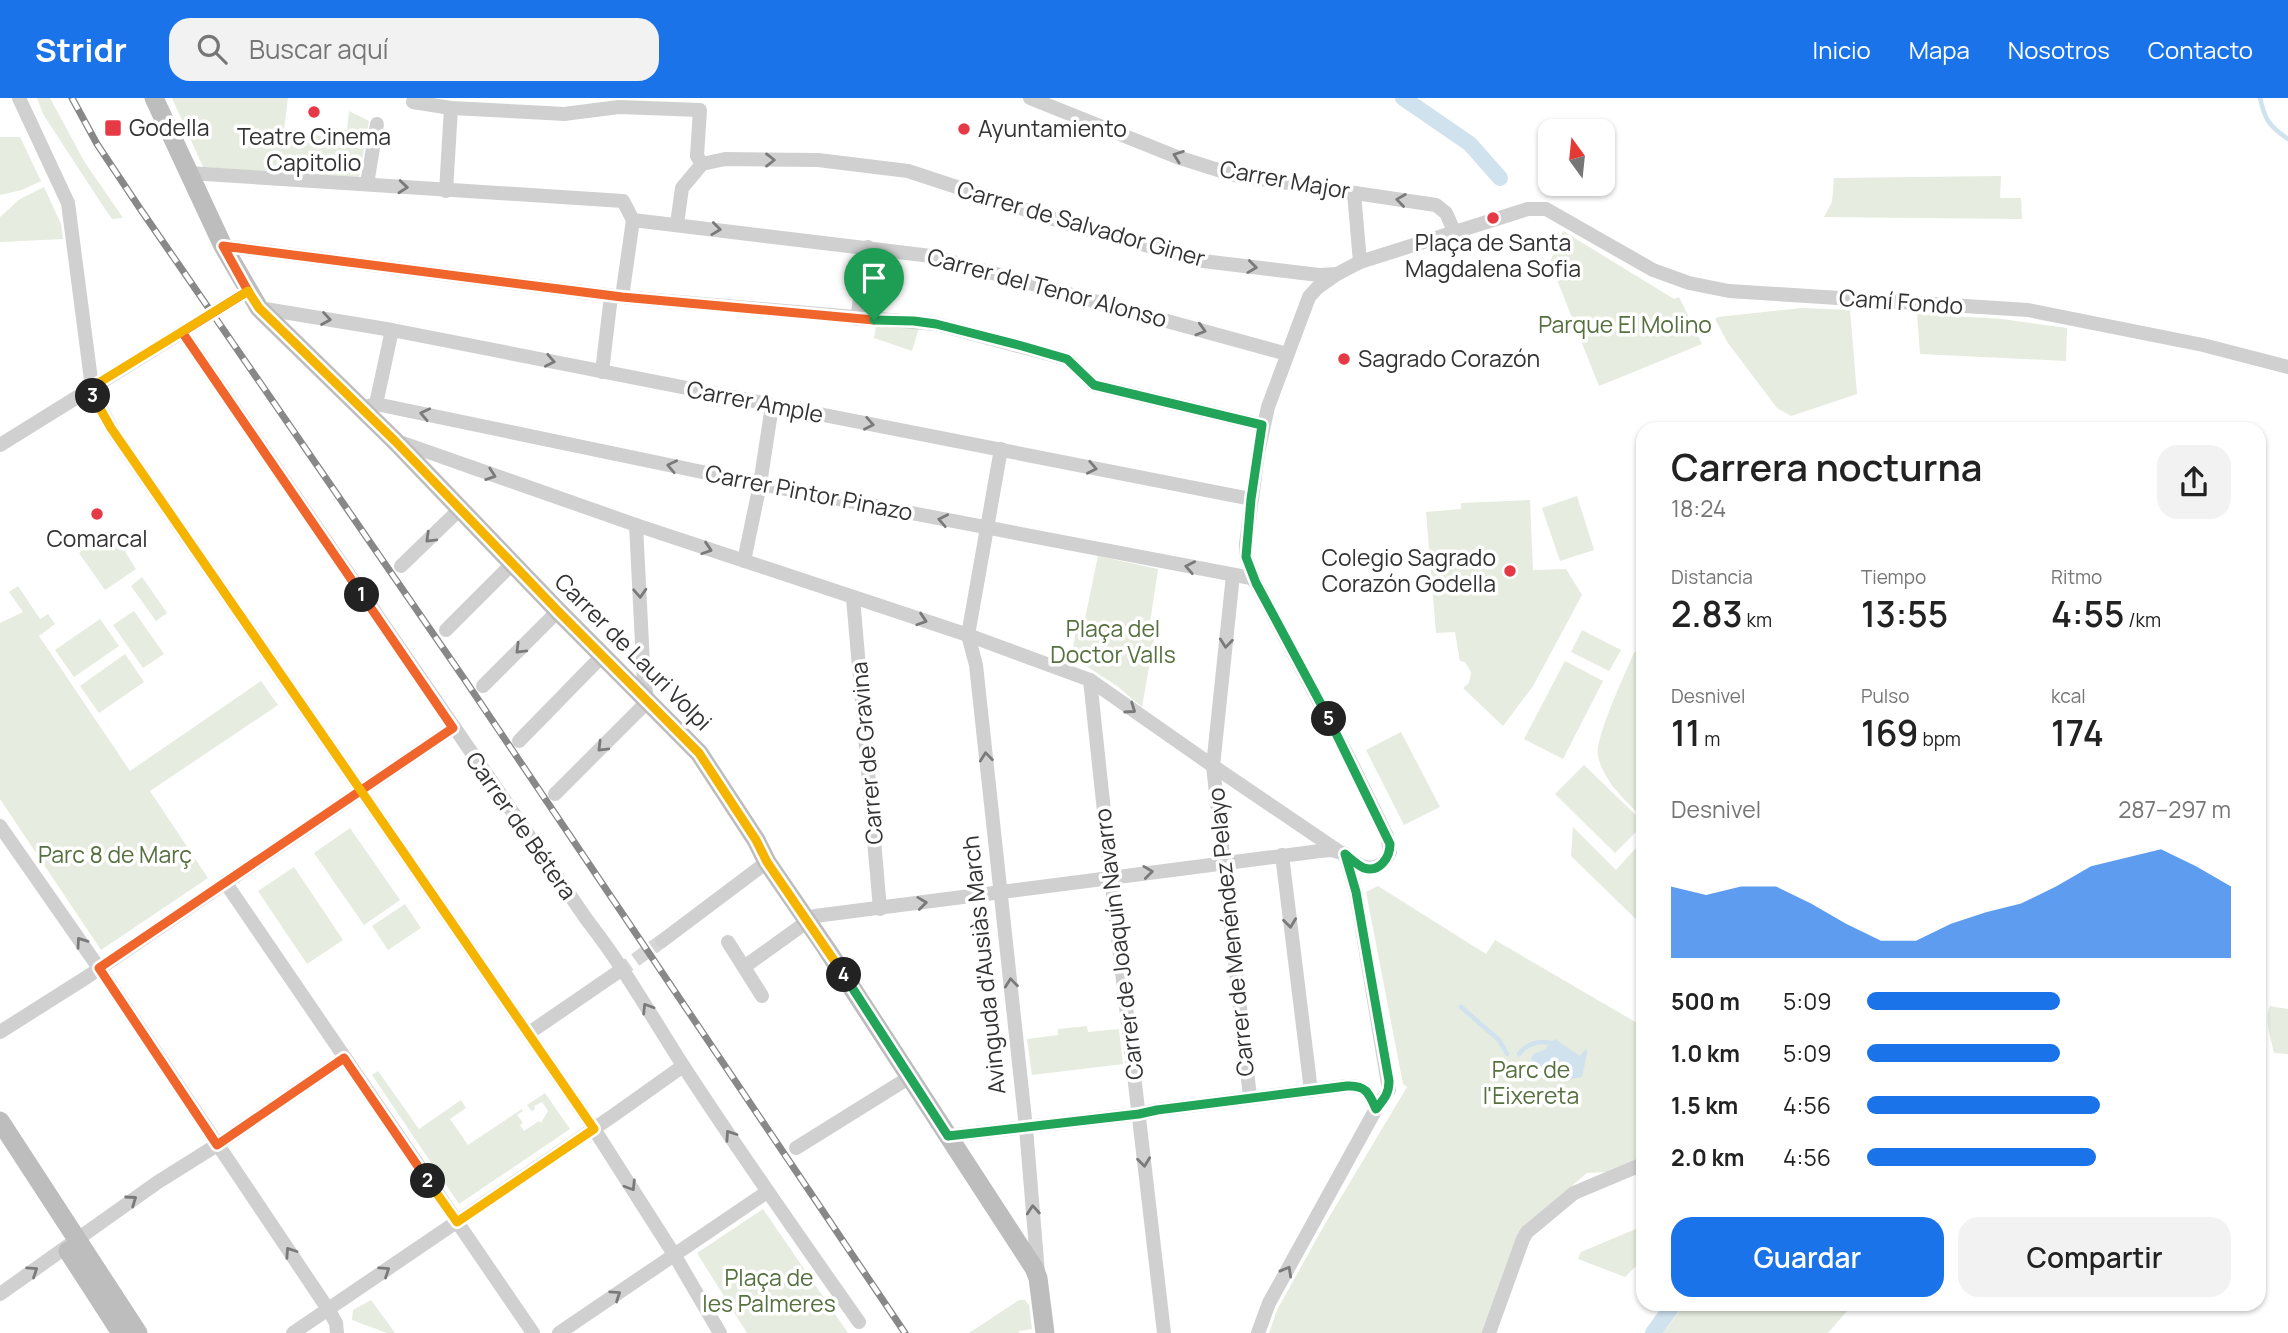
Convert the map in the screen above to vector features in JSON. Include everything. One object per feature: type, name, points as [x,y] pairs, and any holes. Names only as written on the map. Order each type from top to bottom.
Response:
[{"type":"street","points":[[19,98],[68,203],[94,400],[594,1129],[675,1255],[720,1333]]},
{"type":"street","points":[[546,98],[547,113]]},
{"type":"street","name":"Carrer Major","points":[[1030,98],[1177,157],[1234,175],[1436,205],[1448,216],[1454,231]]},
{"type":"street","points":[[421,101],[451,108],[564,114],[620,107],[700,110],[697,156],[702,164],[682,188],[677,224]]},
{"type":"street","name":"Carrer de Lauri Volpi","points":[[156,103],[223,246],[254,299],[369,406],[395,441],[459,510],[699,753],[1038,1278]]},
{"type":"street","points":[[446,191],[451,108]]},
{"type":"street","points":[[367,184],[377,124]]},
{"type":"street","name":"Carrer de Salvador Giner","points":[[702,164],[725,159],[818,160],[908,171],[1072,225],[1203,261],[1302,274],[1337,274],[1360,262],[1454,231]]},
{"type":"street","points":[[189,173],[624,201],[633,220],[602,372]]},
{"type":"street","points":[[1354,193],[1360,262]]},
{"type":"street","name":"Camí Fondo","points":[[1454,231],[1528,209],[1546,209],[1653,270],[1689,283],[1729,290],[2028,310],[2203,345],[2288,367]]},
{"type":"street","name":"Carrer del Tenor Alonso","points":[[633,220],[932,256],[1287,354]]},
{"type":"street","points":[[223,246],[617,296],[927,323],[1067,359],[1094,385],[1262,425]]},
{"type":"street","points":[[857,319],[867,247]]},
{"type":"street","points":[[395,441],[636,525],[968,635],[1090,680],[1365,868],[1375,868],[1381,865],[1390,852],[1387,836],[1348,756],[1256,583],[1246,557],[1262,425],[1309,297],[1337,274]]},
{"type":"street","points":[[0,445],[182,332],[254,299]]},
{"type":"street","name":"Carrer Ample","points":[[254,299],[392,330],[1251,499]]},
{"type":"street","points":[[369,406],[392,330]]},
{"type":"street","name":"Carrer de Bétera","points":[[182,332],[453,728],[606,944],[767,1192],[859,1322]]},
{"type":"street","name":"Carrer Pintor Pinazo","points":[[369,406],[1251,578],[1256,583]]},
{"type":"street","points":[[744,561],[772,406]]},
{"type":"street","points":[[968,635],[1001,449]]},
{"type":"street","points":[[401,566],[459,510]]},
{"type":"street","points":[[555,794],[648,701],[644,683],[636,525]]},
{"type":"street","points":[[446,630],[512,564]]},
{"type":"street","name":"Carrer de Menéndez Pelayo","points":[[1233,575],[1213,766],[1250,1097]]},
{"type":"street","name":"Carrer de Gravina","points":[[853,598],[880,909]]},
{"type":"street","points":[[483,686],[558,611]]},
{"type":"street","name":"Avinguda d'Ausiàs March","points":[[968,635],[976,665],[1026,1128],[1045,1333]]},
{"type":"street","points":[[519,740],[603,655]]},
{"type":"street","name":"Carrer de Joaquín Navarro","points":[[1090,680],[1164,1333]]},
{"type":"street","points":[[0,1032],[453,728]]},
{"type":"street","points":[[0,826],[335,1318],[338,1332]]},
{"type":"street","points":[[744,967],[815,916],[1282,855],[1326,850],[1345,854]]},
{"type":"street","points":[[1258,1333],[1269,1303],[1389,1090],[1356,892],[1345,854]]},
{"type":"street","points":[[1282,855],[1311,1091]]},
{"type":"street","points":[[662,941],[767,862]]},
{"type":"street","points":[[225,882],[533,1333]]},
{"type":"street","points":[[728,942],[762,996]]},
{"type":"street","points":[[528,1033],[618,972]]},
{"type":"street","points":[[0,1294],[158,1182],[344,1058]]},
{"type":"street","points":[[293,1333],[683,1066]]},
{"type":"street","points":[[796,1148],[910,1077]]},
{"type":"street","points":[[948,1136],[1347,1086],[1363,1087],[1376,1109]]},
{"type":"street","points":[[0,1121],[121,1333]]},
{"type":"street","points":[[0,1145],[138,1333]]},
{"type":"street","points":[[1489,1333],[1527,1232],[1574,1193],[1636,1167]]},
{"type":"street","points":[[559,1333],[767,1192]]},
{"type":"street","points":[[338,1332],[343,1299]]},
{"type":"green space","points":[[37,98],[50,98],[84,161],[123,218],[112,219],[43,114]]},
{"type":"green space","points":[[172,98],[288,98],[284,130],[326,137],[327,127],[347,130],[349,111],[369,121],[359,178],[203,167]]},
{"type":"green space","points":[[0,137],[20,137],[41,181],[22,190],[0,195]]},
{"type":"green space","points":[[2001,176],[2000,198],[2021,198],[2022,219],[1824,217],[1832,202],[1834,178]]},
{"type":"green space","points":[[44,187],[61,224],[63,239],[0,242],[0,217],[20,199]]},
{"type":"green space","name":"Parque El Molino","points":[[1563,231],[1674,299],[1679,297],[1702,344],[1599,386],[1550,262]]},
{"type":"green space","points":[[1802,308],[1850,310],[1857,394],[1791,416],[1777,408],[1728,343],[1715,319]]},
{"type":"green space","points":[[1917,314],[2002,319],[2067,328],[2066,361],[1920,354]]},
{"type":"green space","points":[[877,322],[920,324],[912,351],[874,338]]},
{"type":"green space","points":[[1577,496],[1594,550],[1560,561],[1542,508]]},
{"type":"green space","points":[[1530,500],[1533,570],[1566,569],[1582,595],[1533,686],[1503,726],[1463,688],[1469,683],[1471,672],[1465,662],[1460,661],[1455,632],[1436,633],[1426,512],[1461,509],[1461,503]]},
{"type":"green space","points":[[102,536],[110,547],[119,542],[136,569],[105,590],[79,553]]},
{"type":"green space","name":"Plaça del Doctor Valls","points":[[1098,556],[1158,569],[1148,636],[1154,638],[1142,707],[1117,686],[1071,656],[1078,623],[1084,623]]},
{"type":"green space","points":[[142,577],[167,613],[156,621],[131,586]]},
{"type":"green space","name":"Parc 8 de Març","points":[[18,586],[40,619],[48,614],[55,624],[39,636],[130,771],[261,681],[278,705],[150,791],[208,878],[101,950],[0,799],[0,623],[23,612],[9,592]]},
{"type":"green space","points":[[134,611],[164,654],[143,668],[113,625]]},
{"type":"green space","points":[[100,619],[119,646],[74,677],[55,650]]},
{"type":"green space","points":[[1582,630],[1621,650],[1609,671],[1571,652]]},
{"type":"green space","points":[[1636,651],[1636,811],[1610,782],[1598,756],[1611,705]]},
{"type":"green space","points":[[125,654],[144,682],[99,713],[80,686]]},
{"type":"green space","points":[[1565,661],[1603,681],[1563,759],[1524,739]]},
{"type":"green space","points":[[1401,732],[1440,807],[1404,825],[1366,750]]},
{"type":"green space","points":[[1584,765],[1636,815],[1636,832],[1615,853],[1555,794]]},
{"type":"green space","points":[[1573,827],[1616,870],[1636,848],[1636,919],[1571,856]]},
{"type":"green space","points":[[350,828],[400,900],[364,925],[314,853]]},
{"type":"green space","points":[[294,867],[343,940],[307,964],[258,891]]},
{"type":"green space","name":"Parc de l'Eixereta","points":[[1378,886],[1486,954],[1495,940],[1636,1022],[1636,1160],[1607,1172],[1587,1173],[1526,1225],[1483,1333],[1269,1333],[1277,1310],[1325,1224],[1407,1087],[1403,1084],[1366,892]]},
{"type":"green space","points":[[405,904],[421,928],[388,950],[372,926]]},
{"type":"green space","points":[[2270,1006],[2288,1009],[2288,1054],[2274,1053],[2268,1023]]},
{"type":"green space","points":[[1087,1026],[1088,1032],[1119,1029],[1123,1064],[1032,1075],[1027,1039],[1058,1035],[1058,1029]]},
{"type":"green space","points":[[378,1071],[419,1129],[461,1100],[466,1108],[450,1119],[468,1145],[522,1109],[517,1115],[523,1123],[520,1125],[524,1131],[539,1121],[541,1123],[548,1111],[542,1102],[534,1106],[532,1111],[527,1105],[545,1093],[570,1129],[459,1204],[372,1075]]},
{"type":"green space","name":"Plaça de les Palmeres","points":[[763,1209],[848,1333],[747,1333],[697,1253]]},
{"type":"green space","points":[[1636,1229],[1636,1266],[1625,1277],[1578,1259],[1581,1252]]},
{"type":"green space","points":[[371,1300],[395,1333],[387,1333],[352,1320],[353,1310]]},
{"type":"green space","points":[[1019,1300],[1025,1300],[1029,1305],[1032,1329],[1019,1333],[969,1333]]},
{"type":"green space","points":[[1680,1311],[1847,1311],[1828,1333],[1663,1333]]},
{"type":"water","points":[[1555,1039],[1580,1056],[1586,1048],[1582,1077],[1572,1079],[1543,1071],[1534,1065],[1531,1059],[1533,1054],[1544,1050]]},
{"type":"waterway","points":[[1403,98],[1470,144],[1500,178]]},
{"type":"waterway","points":[[2260,98],[2269,122],[2288,139]]},
{"type":"waterway","points":[[1461,1007],[1499,1040],[1507,1054]]},
{"type":"waterway","points":[[1519,1054],[1533,1044],[1551,1043]]},
{"type":"waterway","points":[[1653,1333],[1669,1311]]},
{"type":"tunnel","points":[[618,972],[662,941]]},
{"type":"railway","points":[[72,98],[97,144],[141,210],[465,680],[905,1333]]},
{"type":"place","name":"Teatre Cinema Capitolio","points":[[314,112]]},
{"type":"place","name":"Godella","points":[[113,128]]},
{"type":"place","name":"Ayuntamiento","points":[[964,129]]},
{"type":"place","name":"Plaça de Santa Magdalena Sofia","points":[[1493,218]]},
{"type":"place","name":"Sagrado Corazón","points":[[1344,359]]},
{"type":"place","name":"Comarcal","points":[[97,514]]},
{"type":"place","name":"Colegio Sagrado Corazón Godella","points":[[1510,571]]},
{"type":"route","points":[[874,320],[622,297],[223,246],[248,291],[182,332],[453,728],[362,790],[211,891],[99,968],[217,1145],[344,1058],[457,1222],[594,1129],[362,790],[244,622],[94,400],[92,387],[248,291],[259,308],[395,441],[459,510],[699,753],[756,840],[767,862],[948,1136],[1347,1086],[1363,1087],[1376,1109],[1385,1098],[1389,1081],[1356,892],[1345,854],[1365,868],[1375,868],[1386,859],[1390,844],[1348,756],[1256,583],[1246,557],[1262,425],[1094,385],[1067,359],[1022,346],[936,324],[874,320]]}]
